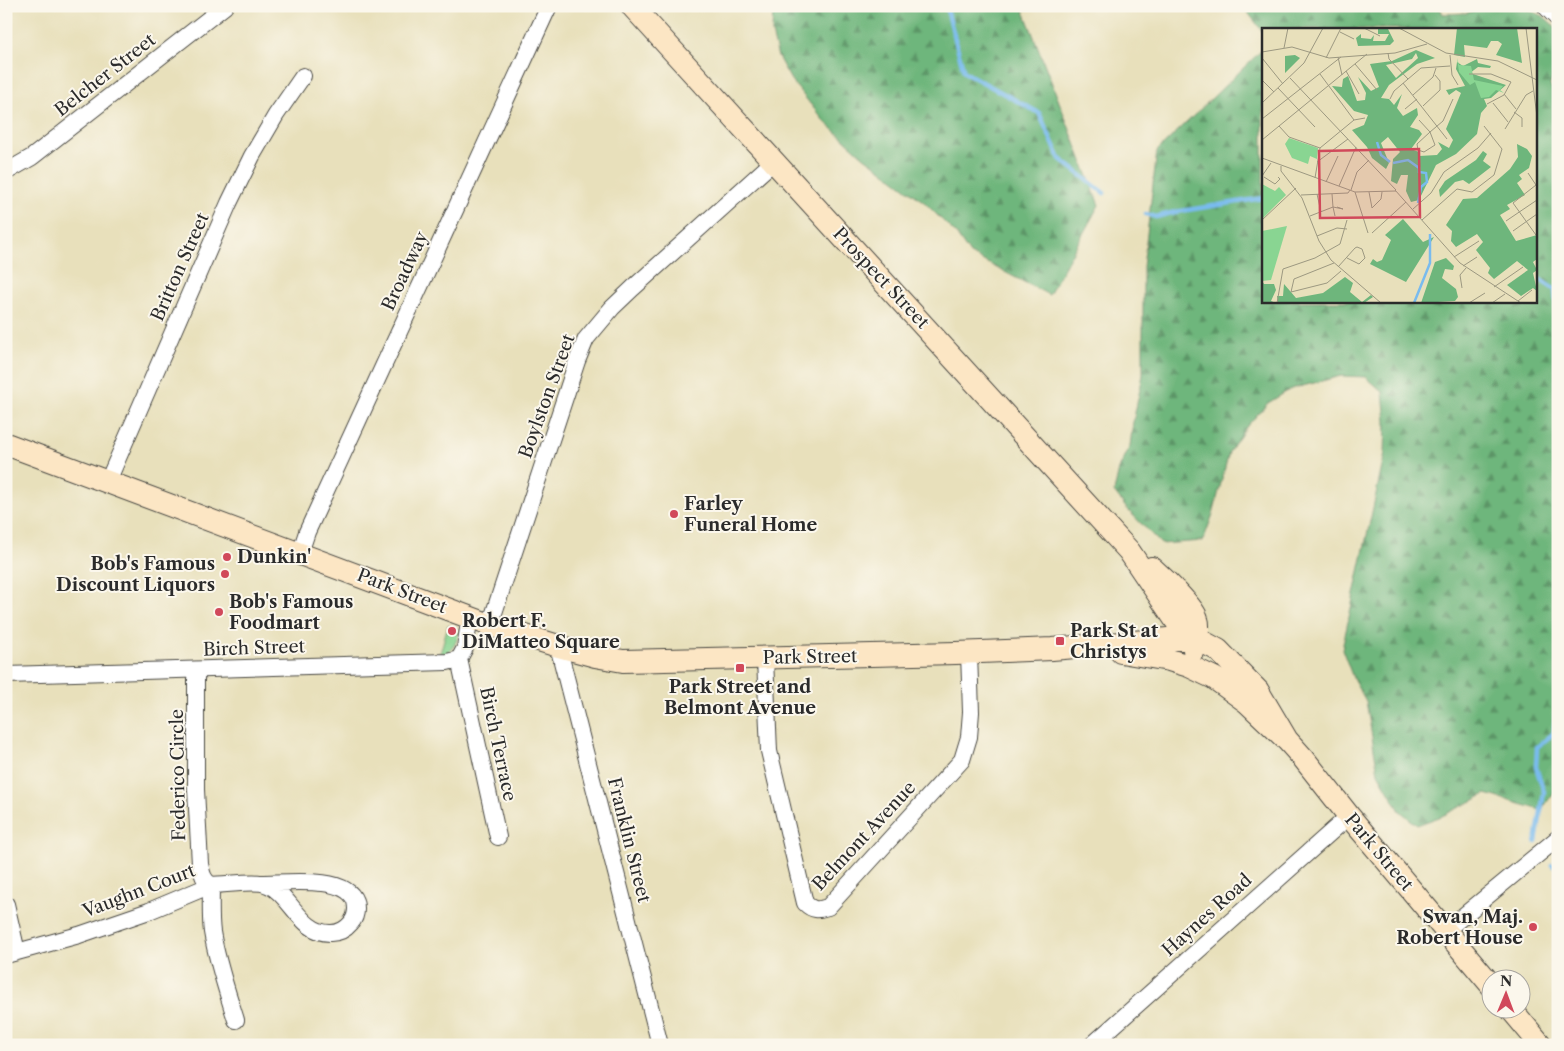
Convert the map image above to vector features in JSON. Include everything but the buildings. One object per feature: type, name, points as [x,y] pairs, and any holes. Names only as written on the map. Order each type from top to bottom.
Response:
[{"type":"main road","name":"Prospect Street","points":[[632,6],[1129,552],[1157,593],[1166,620],[1181,633],[1197,618],[1180,595],[1154,570],[1129,552]]},
{"type":"main road","name":"Park Street","points":[[6,444],[480,621],[558,646],[610,659],[623,661],[765,659],[1052,650],[1113,651],[1169,660],[1189,666],[1214,678],[1232,691],[1287,740]]},
{"type":"main road","name":"Park Street","points":[[1052,650],[1168,639],[1181,633]]},
{"type":"main road","name":"Park Street","points":[[1142,642],[1181,633],[1218,650],[1258,691],[1287,740],[1482,974]]},
{"type":"main road","points":[[1181,633],[1189,666]]},
{"type":"main road","points":[[1518,1018],[1540,1045]]},
{"type":"street","name":"Belcher Street","points":[[6,172],[32,157],[225,6]]},
{"type":"street","name":"Broadway","points":[[300,553],[307,532],[549,6]]},
{"type":"street","points":[[1545,6],[1558,19]]},
{"type":"street","name":"Britton Street","points":[[108,481],[229,203],[252,156],[276,115],[303,76]]},
{"type":"street","name":"Boylston Street","points":[[480,621],[586,339],[598,323],[627,293],[773,162]]},
{"type":"street","points":[[459,659],[480,621]]},
{"type":"street","name":"Franklin Street","points":[[558,646],[660,1045]]},
{"type":"street","name":"Belmont Avenue","points":[[765,659],[769,751],[805,903],[817,910],[828,907],[962,760],[969,737],[971,712],[968,653]]},
{"type":"street","name":"Birch Street","points":[[6,676],[447,662],[459,659]]},
{"type":"street","name":"Birch Terrace","points":[[459,659],[498,838]]},
{"type":"street","name":"Federico Circle","points":[[196,670],[196,790],[200,864],[202,875],[211,885]]},
{"type":"street","name":"Haynes Road","points":[[1092,1045],[1349,816]]},
{"type":"street","points":[[1445,931],[1558,838]]},
{"type":"street","points":[[211,885],[262,883],[327,884],[343,888],[349,892],[356,904],[354,918],[344,930],[330,933],[321,932],[309,926],[282,896],[262,883]]},
{"type":"street","name":"Vaughn Court","points":[[12,954],[79,935],[132,917],[211,885],[212,931],[218,960],[236,1020]]},
{"type":"street","points":[[6,904],[12,954]]},
{"type":"green space","points":[[773,6],[1022,6],[1099,205],[1049,295],[970,254],[957,235],[924,202],[863,156],[824,121],[791,80],[778,57],[772,33]]},
{"type":"green space","points":[[1243,6],[1439,6],[1443,14],[1467,13],[1489,6],[1521,6],[1543,16],[1558,29],[1558,59],[1550,86],[1558,96],[1558,787],[1541,810],[1486,794],[1442,816],[1417,825],[1400,811],[1378,773],[1366,701],[1353,678],[1342,649],[1385,453],[1386,422],[1383,392],[1366,377],[1341,376],[1291,389],[1268,403],[1247,426],[1229,452],[1213,514],[1203,541],[1161,544],[1127,509],[1114,492],[1119,469],[1130,446],[1143,375],[1143,267],[1157,151],[1262,50],[1262,302],[1536,302],[1536,28],[1262,28],[1262,31]]},
{"type":"green space","points":[[448,625],[460,630],[456,642],[451,649],[440,654]]},
{"type":"waterway","points":[[946,6],[964,72],[1039,113],[1060,159],[1104,193]]},
{"type":"waterway","points":[[1146,214],[1156,217],[1175,212],[1262,198]]},
{"type":"waterway","points":[[1536,277],[1555,290],[1558,323]]},
{"type":"waterway","points":[[1536,842],[1544,792],[1536,767],[1537,747],[1554,733],[1558,694]]},
{"type":"waterway","points":[[1552,865],[1558,868]]},
{"type":"place","name":"Farley Funeral Home","points":[[674,514]]},
{"type":"place","name":"Dunkin'","points":[[227,557]]},
{"type":"place","name":"Bob's Famous Discount Liquors","points":[[225,574]]},
{"type":"place","name":"Bob's Famous Foodmart","points":[[219,612]]},
{"type":"place","name":"Robert F. DiMatteo Square","points":[[452,631]]},
{"type":"place","name":"Park St at Christys","points":[[1060,641]]},
{"type":"place","name":"Park Street and Belmont Avenue","points":[[740,668]]},
{"type":"place","name":"Swan, Maj. Robert House","points":[[1533,927]]}]
